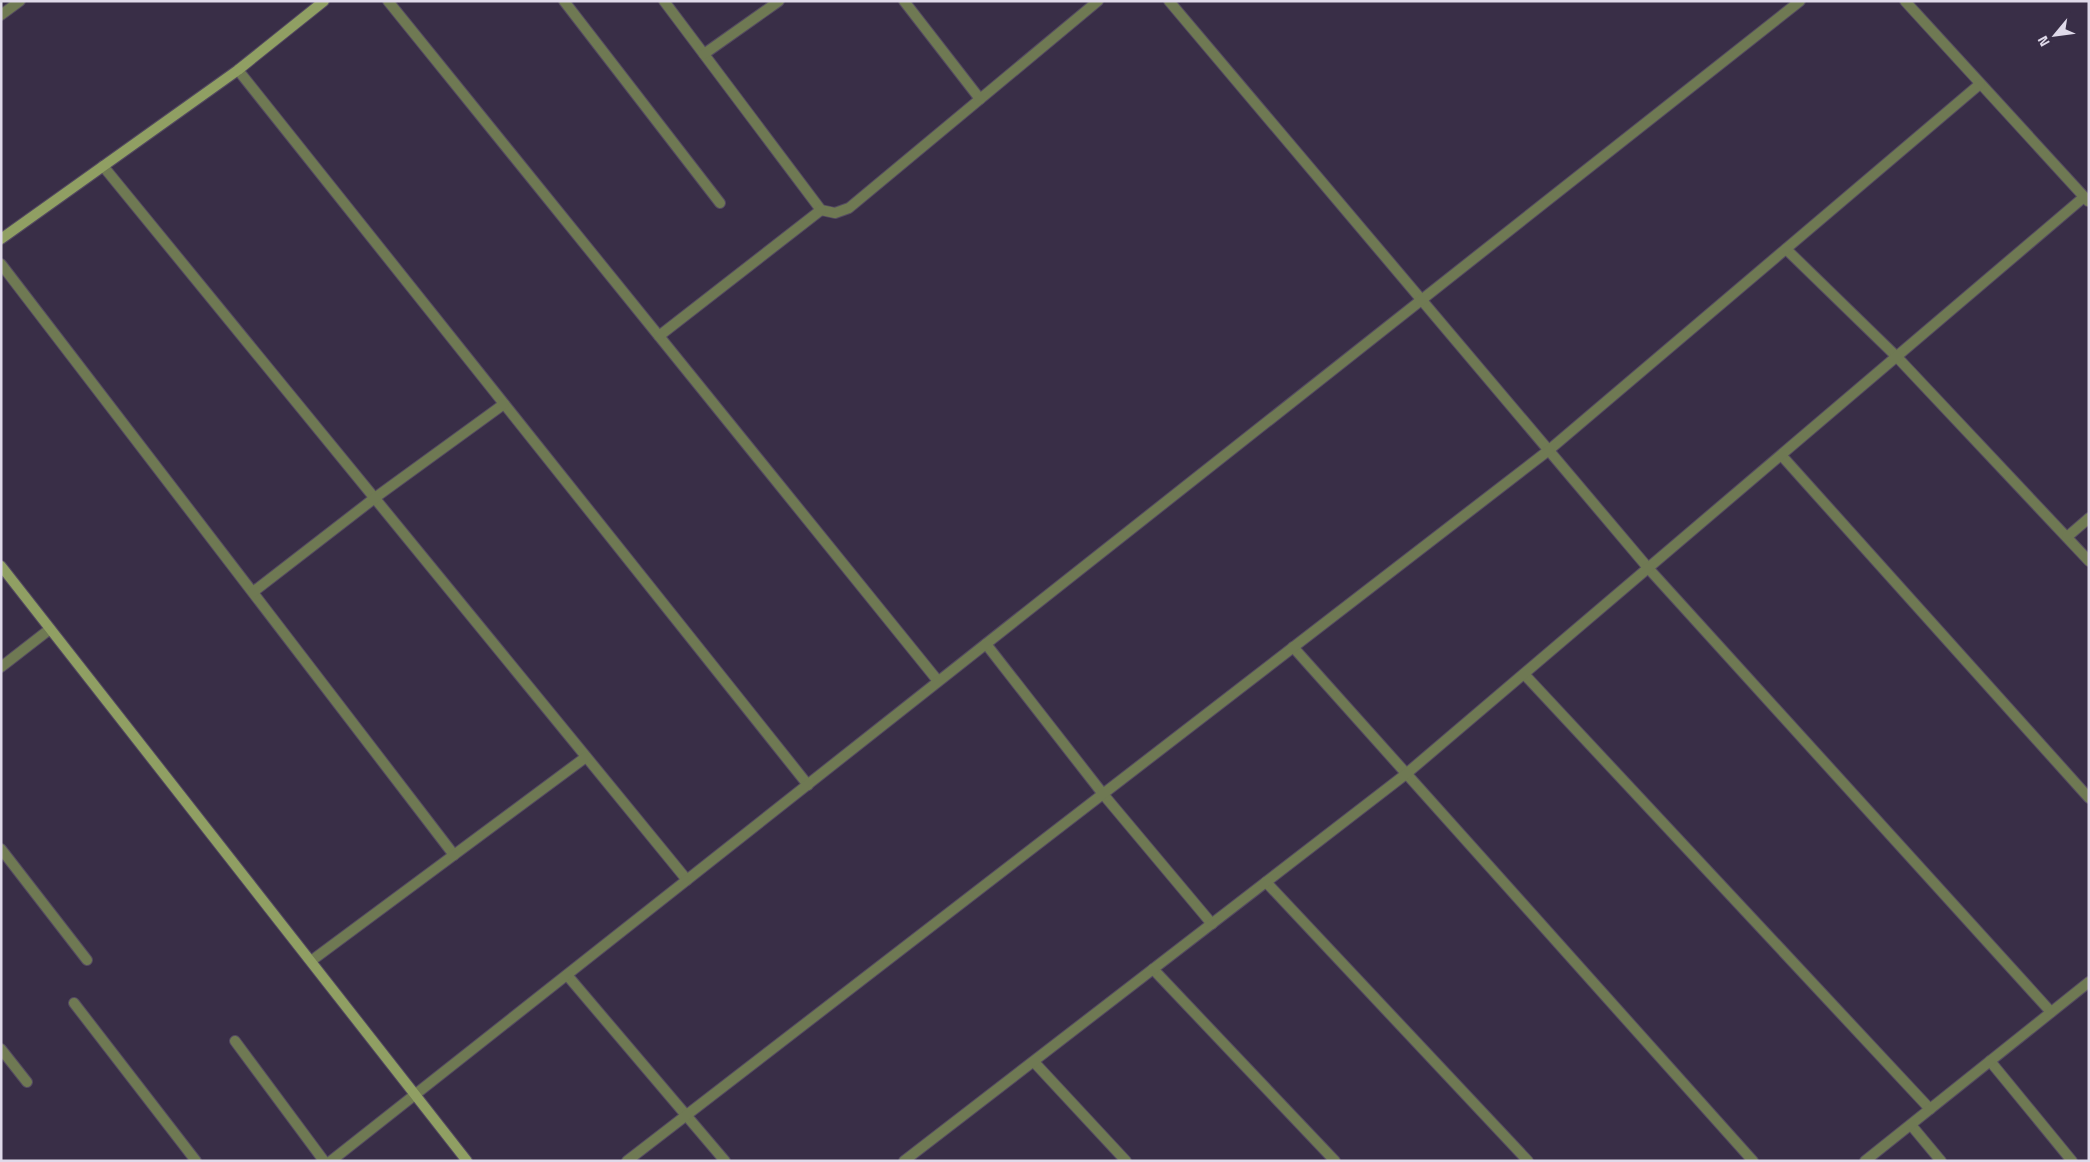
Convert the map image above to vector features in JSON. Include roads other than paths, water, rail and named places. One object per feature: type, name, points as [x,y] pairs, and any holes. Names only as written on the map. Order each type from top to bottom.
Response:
[{"type":"street","points":[[1,15],[20,1]]},
{"type":"street","points":[[1,239],[238,70],[324,1]]},
{"type":"street","points":[[388,1],[938,681]]},
{"type":"street","points":[[564,1],[720,203]]},
{"type":"street","points":[[664,1],[821,210],[835,213],[849,208],[1098,1]]},
{"type":"street","points":[[704,54],[779,1]]},
{"type":"street","points":[[904,1],[980,99]]},
{"type":"street","points":[[1169,1],[1423,299],[1649,569],[2051,1012]]},
{"type":"street","points":[[331,1161],[1800,1]]},
{"type":"street","points":[[906,1160],[1406,774],[1897,357],[2087,199],[1905,1]]},
{"type":"street","points":[[238,70],[808,785]]},
{"type":"street","points":[[627,1161],[1549,450],[1980,84]]},
{"type":"street","points":[[104,166],[687,880]]},
{"type":"street","points":[[659,336],[821,210]]},
{"type":"street","points":[[1786,249],[1897,357],[2089,561]]},
{"type":"street","points":[[1,264],[454,855]]},
{"type":"street","points":[[253,592],[376,497],[504,404]]},
{"type":"street","points":[[1782,456],[2089,798]]},
{"type":"street","points":[[2067,537],[2089,518]]},
{"type":"street","points":[[1,566],[467,1161]]},
{"type":"street","points":[[1,666],[50,629]]},
{"type":"street","points":[[986,644],[1103,794],[1212,924]]},
{"type":"street","points":[[1293,647],[1753,1161]]},
{"type":"street","points":[[1524,674],[1930,1109]]},
{"type":"street","points":[[311,961],[586,757]]},
{"type":"street","points":[[1,849],[87,960]]},
{"type":"street","points":[[1266,882],[1528,1161]]},
{"type":"street","points":[[1153,969],[1335,1161]]},
{"type":"street","points":[[567,975],[725,1161]]},
{"type":"street","points":[[1865,1161],[2089,982]]},
{"type":"street","points":[[74,1004],[196,1161]]},
{"type":"street","points":[[235,1041],[324,1161]]},
{"type":"street","points":[[1,1049],[27,1082]]},
{"type":"street","points":[[1990,1061],[2072,1161]]},
{"type":"street","points":[[1034,1062],[1126,1161]]},
{"type":"street","points":[[1911,1124],[1941,1161]]}]
